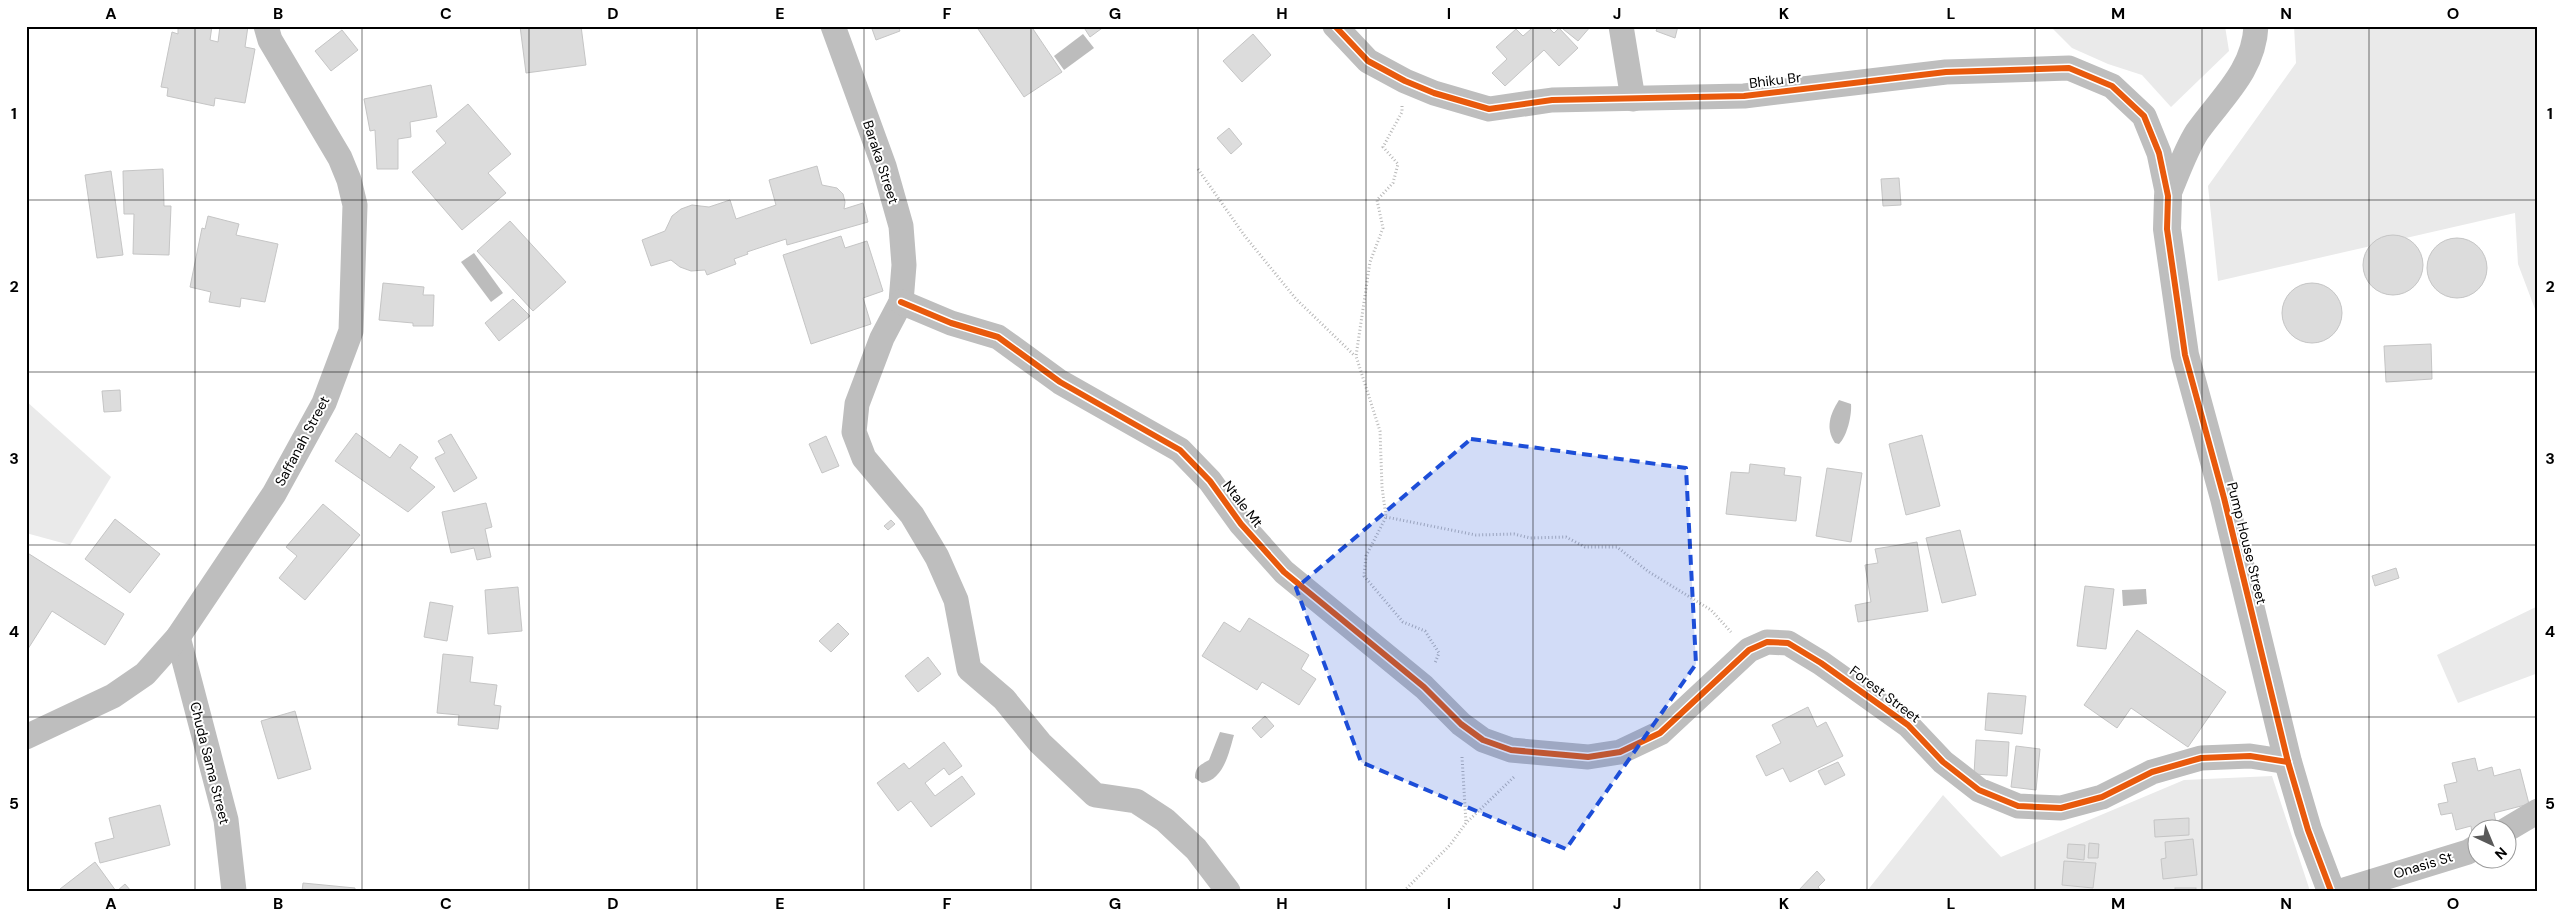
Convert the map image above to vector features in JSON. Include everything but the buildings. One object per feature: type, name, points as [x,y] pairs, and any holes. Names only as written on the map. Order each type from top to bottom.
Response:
[{"type":"street","name":"Saffanah Street","points":[[26,737],[113,696],[145,674],[178,637],[274,494],[324,403],[351,330],[355,205],[349,180],[340,158],[270,40],[266,26]]},
{"type":"street","name":"Baraka Street","points":[[833,26],[884,166],[902,226],[904,265],[901,302]]},
{"type":"street","name":"Bhiku Br","points":[[1334,26],[1368,61],[1405,81],[1434,93],[1489,109],[1552,100],[1633,100],[1744,96],[1946,72],[2068,68],[2112,86],[2144,116],[2159,153],[2168,196]]},
{"type":"street","points":[[1621,26],[1633,100]]},
{"type":"street","points":[[2168,196],[2197,133],[2242,74],[2255,41],[2256,26]]},
{"type":"street","name":"Pump House Street","points":[[2168,196],[2168,229],[2185,355],[2224,498],[2288,762],[2308,830],[2330,891]]},
{"type":"street","name":"Ntale Mt","points":[[901,302],[951,323],[998,337],[1060,382],[1180,450],[1210,481],[1241,524],[1284,572],[1424,687],[1461,724],[1483,740],[1510,750],[1541,752]]},
{"type":"street","points":[[901,302],[882,338],[857,404],[854,432],[864,458],[912,515],[937,557],[956,600],[969,670],[1004,699],[1040,743],[1095,795],[1136,801],[1165,820],[1196,849],[1228,891]]},
{"type":"street","name":"Chuda Sama Street","points":[[178,637],[226,820],[234,891]]},
{"type":"street","name":"Forest Street","points":[[1541,752],[1588,756],[1620,752],[1660,733],[1749,650],[1767,642],[1788,643],[1870,696],[1908,725],[1943,762],[1979,790],[2018,806],[2061,808],[2102,797],[2152,772],[2201,758],[2250,756],[2288,762]]},
{"type":"street","points":[[2516,824],[2538,811]]},
{"type":"street","name":"Onasis St","points":[[2340,891],[2466,853]]},
{"type":"path","points":[[1405,81],[1402,112],[1383,147],[1398,164],[1393,183],[1376,200],[1383,228],[1370,262],[1356,356],[1380,431],[1382,487],[1386,516],[1366,556],[1364,576],[1403,622],[1425,631],[1439,653],[1424,687]]},
{"type":"path","points":[[1198,169],[1244,235],[1296,299],[1356,356]]},
{"type":"path","points":[[1386,516],[1476,535],[1514,534],[1530,538],[1566,537],[1586,547],[1617,547],[1649,572],[1711,610],[1749,650]]},
{"type":"path","points":[[1461,724],[1466,823]]},
{"type":"path","points":[[1404,891],[1450,845],[1466,823],[1541,752]]},
{"type":"highlighted area","points":[[1471,439],[1686,468],[1696,664],[1566,849],[1361,762],[1296,588]]},
{"type":"shaded area","points":[[2050,26],[2225,26],[2229,51],[2171,107],[2142,75],[2108,64],[2072,48]]},
{"type":"shaded area","points":[[2294,26],[2538,26],[2538,317],[2518,264],[2515,213],[2218,281],[2208,186],[2296,63]]},
{"type":"shaded area","points":[[1083,34],[1094,48],[1064,70],[1054,56]]},
{"type":"shaded area","points":[[474,253],[503,293],[491,302],[461,262]]},
{"type":"shaded area","points":[[1839,400],[1851,404],[1851,409],[1847,431],[1839,444],[1835,443],[1829,426],[1831,416]]},
{"type":"shaded area","points":[[26,401],[111,477],[70,545],[26,533]]},
{"type":"shaded area","points":[[2146,589],[2147,604],[2123,606],[2122,590]]},
{"type":"shaded area","points":[[2538,606],[2538,673],[2458,703],[2437,655]]},
{"type":"shaded area","points":[[1220,732],[1234,735],[1227,757],[1216,777],[1202,783],[1195,778],[1196,771],[1209,760]]},
{"type":"shaded area","points":[[2272,776],[2310,891],[1867,891],[1943,795],[2001,857],[2184,780]]},
{"type":"cycle path","points":[[1335,26],[1368,61],[1405,81],[1434,93],[1489,109],[1552,100],[1744,96],[1946,72],[2069,68],[2112,86],[2144,116],[2159,153],[2168,196],[2167,229],[2185,355],[2224,498],[2288,762],[2308,830],[2331,891]]},
{"type":"cycle path","points":[[901,302],[951,323],[998,337],[1060,382],[1180,450],[1210,481],[1241,524],[1284,572],[1424,687],[1461,724],[1483,740],[1511,750],[1588,757],[1620,752],[1660,733],[1749,650],[1767,642],[1788,643],[1821,663],[1908,725],[1943,762],[1979,790],[2018,806],[2061,808],[2102,797],[2152,772],[2201,758],[2250,756],[2288,762]]}]
